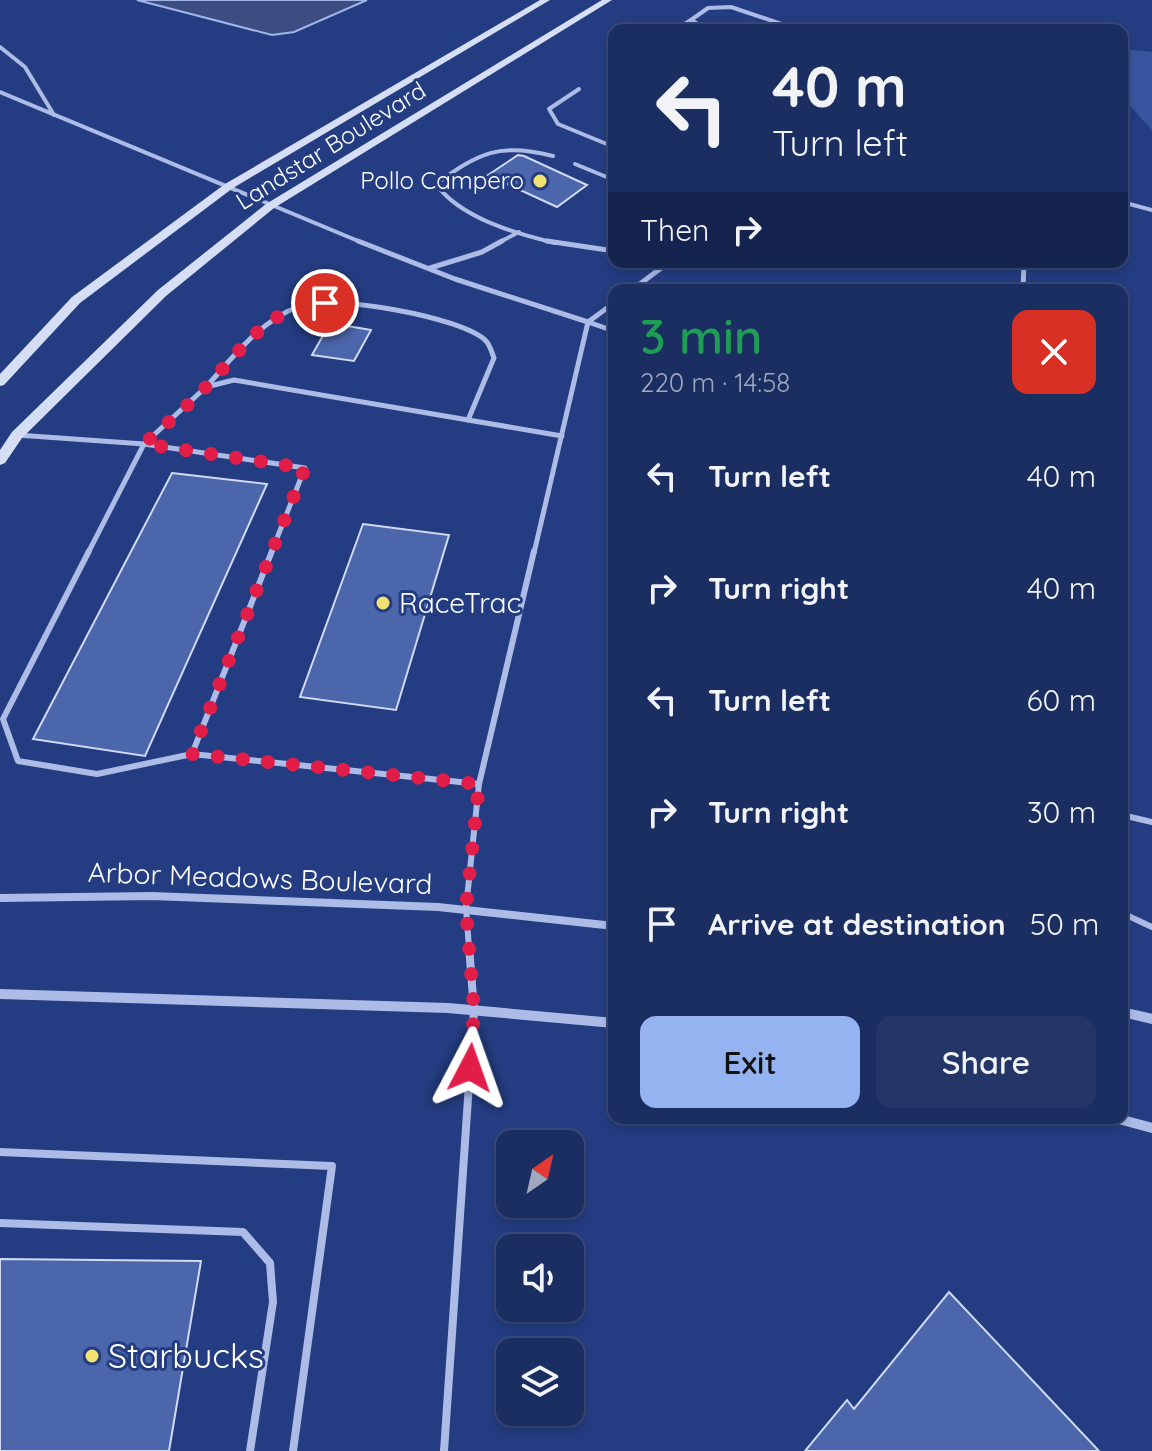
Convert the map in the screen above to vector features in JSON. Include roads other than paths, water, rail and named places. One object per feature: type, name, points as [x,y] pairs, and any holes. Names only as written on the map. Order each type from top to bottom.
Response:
[{"type":"main road","name":"Landstar Boulevard","points":[[0,382],[76,300],[229,186],[546,0]]},
{"type":"main road","name":"Landstar Boulevard","points":[[0,460],[17,435],[162,293],[270,206],[608,0]]},
{"type":"street","name":"Arbor Meadows Boulevard","points":[[0,898],[152,896],[466,908],[608,925]]},
{"type":"street","points":[[0,994],[474,1010],[608,1022]]},
{"type":"street","points":[[1128,1013],[1152,1019]]},
{"type":"street","points":[[1128,1122],[1152,1128]]},
{"type":"lane","points":[[685,24],[708,8],[731,7],[781,24]]},
{"type":"lane","points":[[691,20],[698,24]]},
{"type":"lane","points":[[0,47],[6,49],[30,75],[54,115]]},
{"type":"lane","points":[[579,89],[549,109],[558,124],[608,145]]},
{"type":"lane","points":[[0,92],[229,186],[270,206],[429,269],[608,329]]},
{"type":"lane","points":[[553,156],[513,146],[497,148],[475,156],[436,184],[439,194],[519,232],[557,244],[608,249]]},
{"type":"lane","points":[[575,164],[608,178]]},
{"type":"lane","points":[[1128,204],[1152,210]]},
{"type":"lane","points":[[429,269],[482,252],[519,232]]},
{"type":"lane","points":[[640,284],[661,268]]},
{"type":"lane","points":[[468,420],[494,358],[487,342],[462,326],[343,303],[306,303],[254,332],[206,387],[144,444],[3,719],[18,761],[97,774],[192,754],[479,784]]},
{"type":"lane","points":[[444,1451],[474,1010],[466,908],[479,784],[588,322],[608,307]]},
{"type":"lane","points":[[206,387],[234,380],[562,436]]},
{"type":"lane","points":[[17,435],[144,444],[305,468],[192,754]]},
{"type":"lane","points":[[1128,816],[1152,822]]},
{"type":"lane","points":[[1128,916],[1152,927]]},
{"type":"lane","points":[[0,1152],[332,1166],[293,1451]]},
{"type":"lane","points":[[0,1223],[243,1232],[270,1263],[273,1302],[250,1451]]},
{"type":"place","name":"Pollo Campero","points":[[540,181]]},
{"type":"place","name":"RaceTrac","points":[[383,603]]},
{"type":"place","name":"Starbucks","points":[[92,1356]]}]
